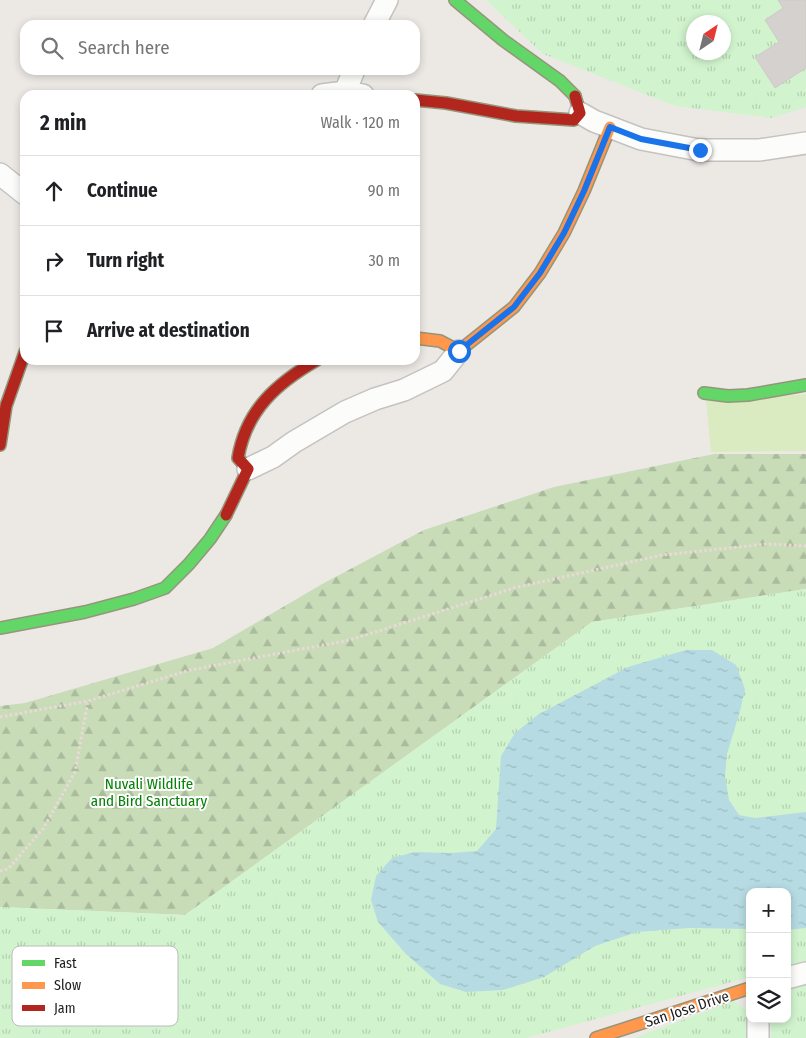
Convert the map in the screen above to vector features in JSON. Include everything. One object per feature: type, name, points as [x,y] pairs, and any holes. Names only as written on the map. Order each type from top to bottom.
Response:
[{"type":"street","points":[[376,20],[386,0]]},
{"type":"street","points":[[420,101],[459,105],[497,113],[547,120],[574,120],[580,113],[579,104],[574,93],[486,27],[455,0]]},
{"type":"street","points":[[354,75],[354,90]]},
{"type":"street","points":[[580,113],[594,121],[641,139],[700,150],[759,150],[806,143]]},
{"type":"street","points":[[0,628],[85,612],[134,599],[165,588],[210,539],[227,514],[248,469],[273,457],[294,442],[345,412],[404,390],[443,371],[459,351],[514,307],[540,273],[564,233],[584,191],[610,127]]},
{"type":"street","points":[[20,174],[0,174],[20,190]]},
{"type":"street","points":[[420,339],[440,341],[459,351]]},
{"type":"street","points":[[0,445],[3,406],[20,364]]},
{"type":"street","points":[[248,469],[238,458],[238,448],[249,423],[266,399],[280,384],[309,365]]},
{"type":"street","points":[[704,393],[728,396],[748,395],[806,385]]},
{"type":"street","points":[[791,977],[806,973]]},
{"type":"street","name":"San Jose Drive","points":[[596,1038],[746,989]]},
{"type":"street","points":[[758,1023],[758,1038]]},
{"type":"path","points":[[0,717],[88,701],[190,670],[350,640],[514,588],[662,555],[767,544],[806,546]]},
{"type":"path","points":[[0,871],[8,870],[43,829],[75,772],[88,701]]},
{"type":"green space","points":[[486,0],[806,0],[806,107],[772,118],[675,106],[543,54]]},
{"type":"green space","points":[[806,394],[806,451],[711,452],[706,401]]},
{"type":"green space","name":"Nuvali Wildlife and Bird Sanctuary","points":[[714,454],[806,454],[806,589],[592,622],[185,915],[0,907],[0,706],[25,703],[213,648],[324,583],[424,530],[554,487]]},
{"type":"green space","points":[[806,589],[806,961],[791,965],[791,888],[746,888],[746,978],[526,1038],[0,1038],[0,907],[185,915],[592,622]]},
{"type":"green space","points":[[806,980],[806,1038],[771,1038],[771,1023],[791,1023],[791,984]]},
{"type":"green space","points":[[734,1001],[746,1010],[746,1023],[749,1023],[750,1038],[634,1038]]},
{"type":"water","points":[[686,650],[712,650],[736,665],[745,689],[727,754],[725,776],[729,800],[739,815],[755,818],[806,812],[806,928],[791,930],[791,888],[746,888],[746,929],[689,928],[637,932],[595,946],[544,977],[503,990],[466,992],[440,984],[406,954],[378,922],[371,900],[376,876],[392,858],[415,852],[451,853],[477,851],[496,829],[501,756],[515,733],[539,714],[628,667]]},
{"type":"building","points":[[778,0],[806,0],[806,68],[775,88],[755,57],[779,42],[765,20],[783,8]]},
{"type":"traffic: fast","points":[[455,0],[503,40],[560,81],[575,96]]},
{"type":"traffic: fast","points":[[704,393],[728,396],[748,395],[806,385]]},
{"type":"traffic: fast","points":[[0,628],[85,612],[134,599],[165,588],[210,539],[226,515]]},
{"type":"traffic: slow","points":[[420,339],[440,341],[459,351],[514,307],[540,273],[564,233],[584,191],[610,127]]},
{"type":"traffic: slow","points":[[596,1038],[746,989]]},
{"type":"traffic: jam","points":[[420,100],[446,103],[516,116],[574,120],[580,113],[575,96]]},
{"type":"traffic: jam","points":[[0,445],[6,406],[20,365]]},
{"type":"traffic: jam","points":[[226,515],[248,469],[238,458],[248,426],[256,412],[277,388],[309,365]]},
{"type":"route","points":[[459,351],[514,307],[540,273],[564,233],[584,191],[610,127],[641,139],[700,150]]}]
